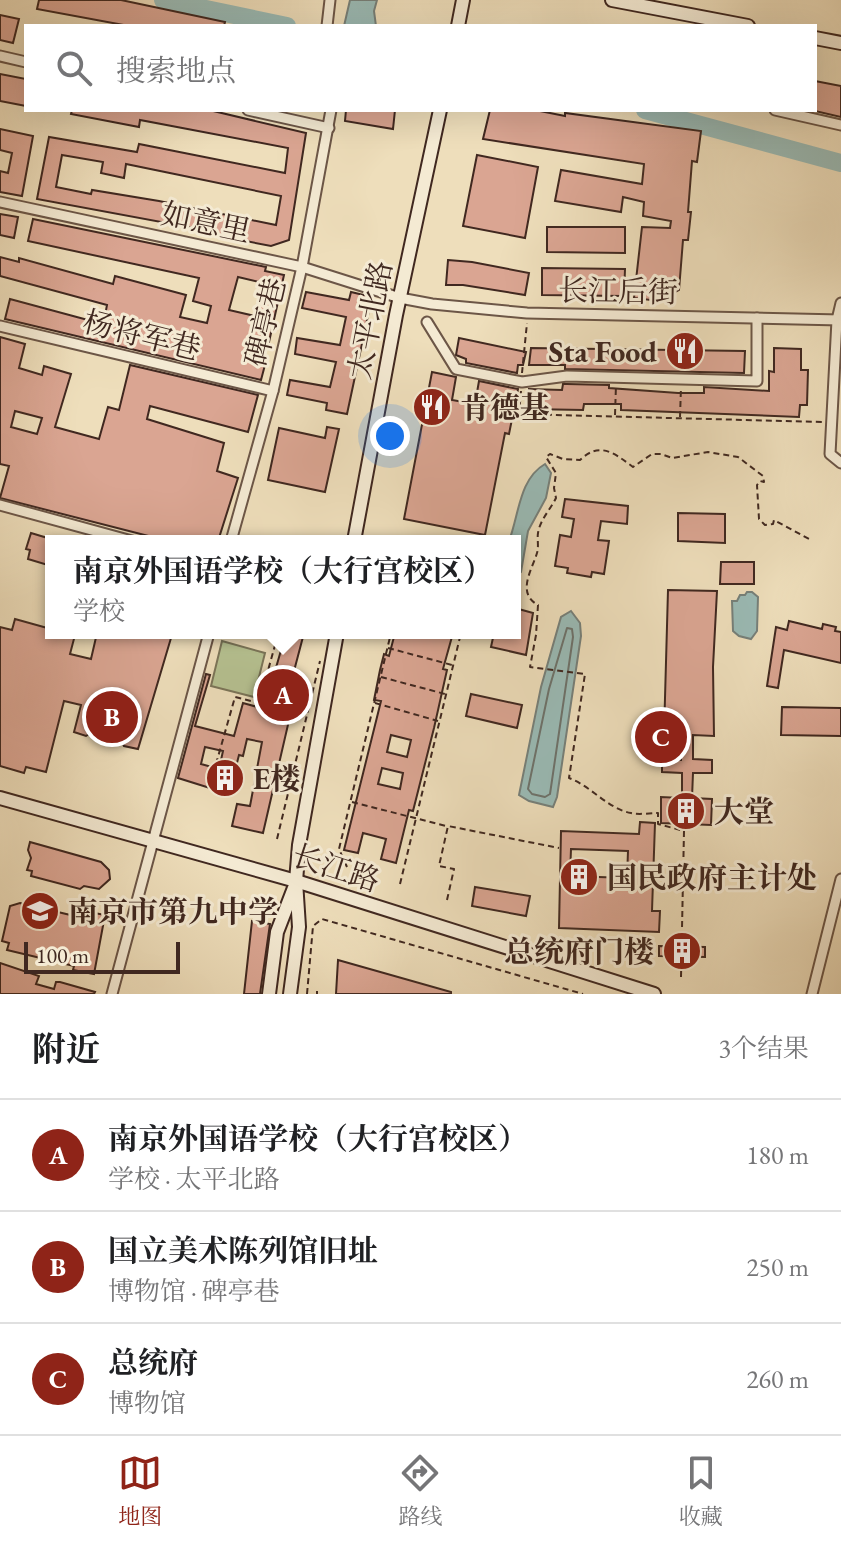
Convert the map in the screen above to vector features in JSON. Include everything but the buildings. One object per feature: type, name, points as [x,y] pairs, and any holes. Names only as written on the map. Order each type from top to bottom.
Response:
[{"type":"main road","points":[[458,24],[463,0]]},
{"type":"main road","points":[[612,0],[728,24]]},
{"type":"main road","points":[[817,38],[841,43]]},
{"type":"main road","name":"太平北路","points":[[355,535],[440,112]]},
{"type":"main road","points":[[290,994],[299,927],[296,881],[299,845],[336,639]]},
{"type":"main road","name":"长江路","points":[[0,798],[296,881],[654,994]]},
{"type":"main road","points":[[269,994],[277,932],[296,881]]},
{"type":"street","points":[[327,24],[330,0]]},
{"type":"street","points":[[0,56],[24,62]]},
{"type":"street","points":[[257,112],[329,128]]},
{"type":"street","name":"碑亭巷","points":[[233,535],[273,391],[302,267],[331,112]]},
{"type":"street","points":[[784,112],[841,125]]},
{"type":"street","name":"如意里","points":[[0,202],[302,267],[400,298]]},
{"type":"street","name":"长江后街","points":[[400,298],[527,313],[839,320]]},
{"type":"street","points":[[841,303],[830,454],[841,463]]},
{"type":"street","points":[[427,322],[456,369],[522,382],[567,376],[757,381],[757,318]]},
{"type":"street","name":"杨将军巷","points":[[0,326],[273,391]]},
{"type":"street","points":[[0,505],[110,535]]},
{"type":"street","points":[[112,994],[207,639]]},
{"type":"street","points":[[812,994],[841,879]]},
{"type":"path","points":[[527,313],[519,414],[831,422]]},
{"type":"path","points":[[615,416],[616,378]]},
{"type":"path","points":[[680,418],[681,379]]},
{"type":"path","points":[[681,977],[684,831],[658,824],[658,813],[632,813],[618,808],[579,781],[569,778],[585,674],[530,667],[538,605],[527,594],[527,583],[538,550],[537,536],[541,522],[556,498],[556,473],[546,457],[550,454],[580,460],[599,448],[610,450],[633,467],[652,454],[672,458],[708,452],[738,457],[763,476],[764,482],[760,481],[757,485],[759,519],[765,525],[773,524],[774,520],[809,539]]},
{"type":"path","points":[[216,764],[235,697],[259,703],[277,639]]},
{"type":"path","points":[[347,867],[339,849],[389,639]]},
{"type":"path","points":[[400,884],[460,639]]},
{"type":"path","points":[[277,839],[323,648]]},
{"type":"path","points":[[387,648],[453,665]]},
{"type":"path","points":[[380,676],[446,694]]},
{"type":"path","points":[[261,696],[309,709]]},
{"type":"path","points":[[374,703],[440,721]]},
{"type":"path","points":[[351,801],[448,826],[559,848]]},
{"type":"path","points":[[447,900],[454,869],[439,866],[448,826]]},
{"type":"path","points":[[307,994],[312,934],[316,922],[329,919],[583,994]]},
{"type":"green space","points":[[222,641],[265,653],[254,697],[211,686]]},
{"type":"water","points":[[350,0],[377,0],[374,11],[376,24],[344,24]]},
{"type":"water","points":[[545,464],[551,473],[546,498],[528,531],[521,572],[521,535],[511,535],[521,498],[536,471]]},
{"type":"water","points":[[747,592],[758,597],[757,631],[751,639],[733,631],[732,601],[737,601],[740,595]]},
{"type":"water","points":[[571,611],[580,623],[581,636],[553,807],[519,795],[541,687],[561,617]]},
{"type":"waterway","points":[[163,0],[277,24]]},
{"type":"waterway","points":[[652,112],[841,163]]},
{"type":"place","name":"Sta Food","points":[[685,351]]},
{"type":"place","name":"肯德基","points":[[432,407]]},
{"type":"place","name":"南京外国语学校（大行宫校区）","points":[[283,695]]},
{"type":"place","name":"国立美术陈列馆旧址","points":[[112,717]]},
{"type":"place","name":"总统府","points":[[661,737]]},
{"type":"place","name":"E楼","points":[[225,778]]},
{"type":"place","name":"大堂","points":[[686,811]]},
{"type":"place","name":"国民政府主计处","points":[[579,877]]},
{"type":"place","name":"南京市第九中学","points":[[40,911]]},
{"type":"place","name":"总统府门楼","points":[[682,951]]}]
